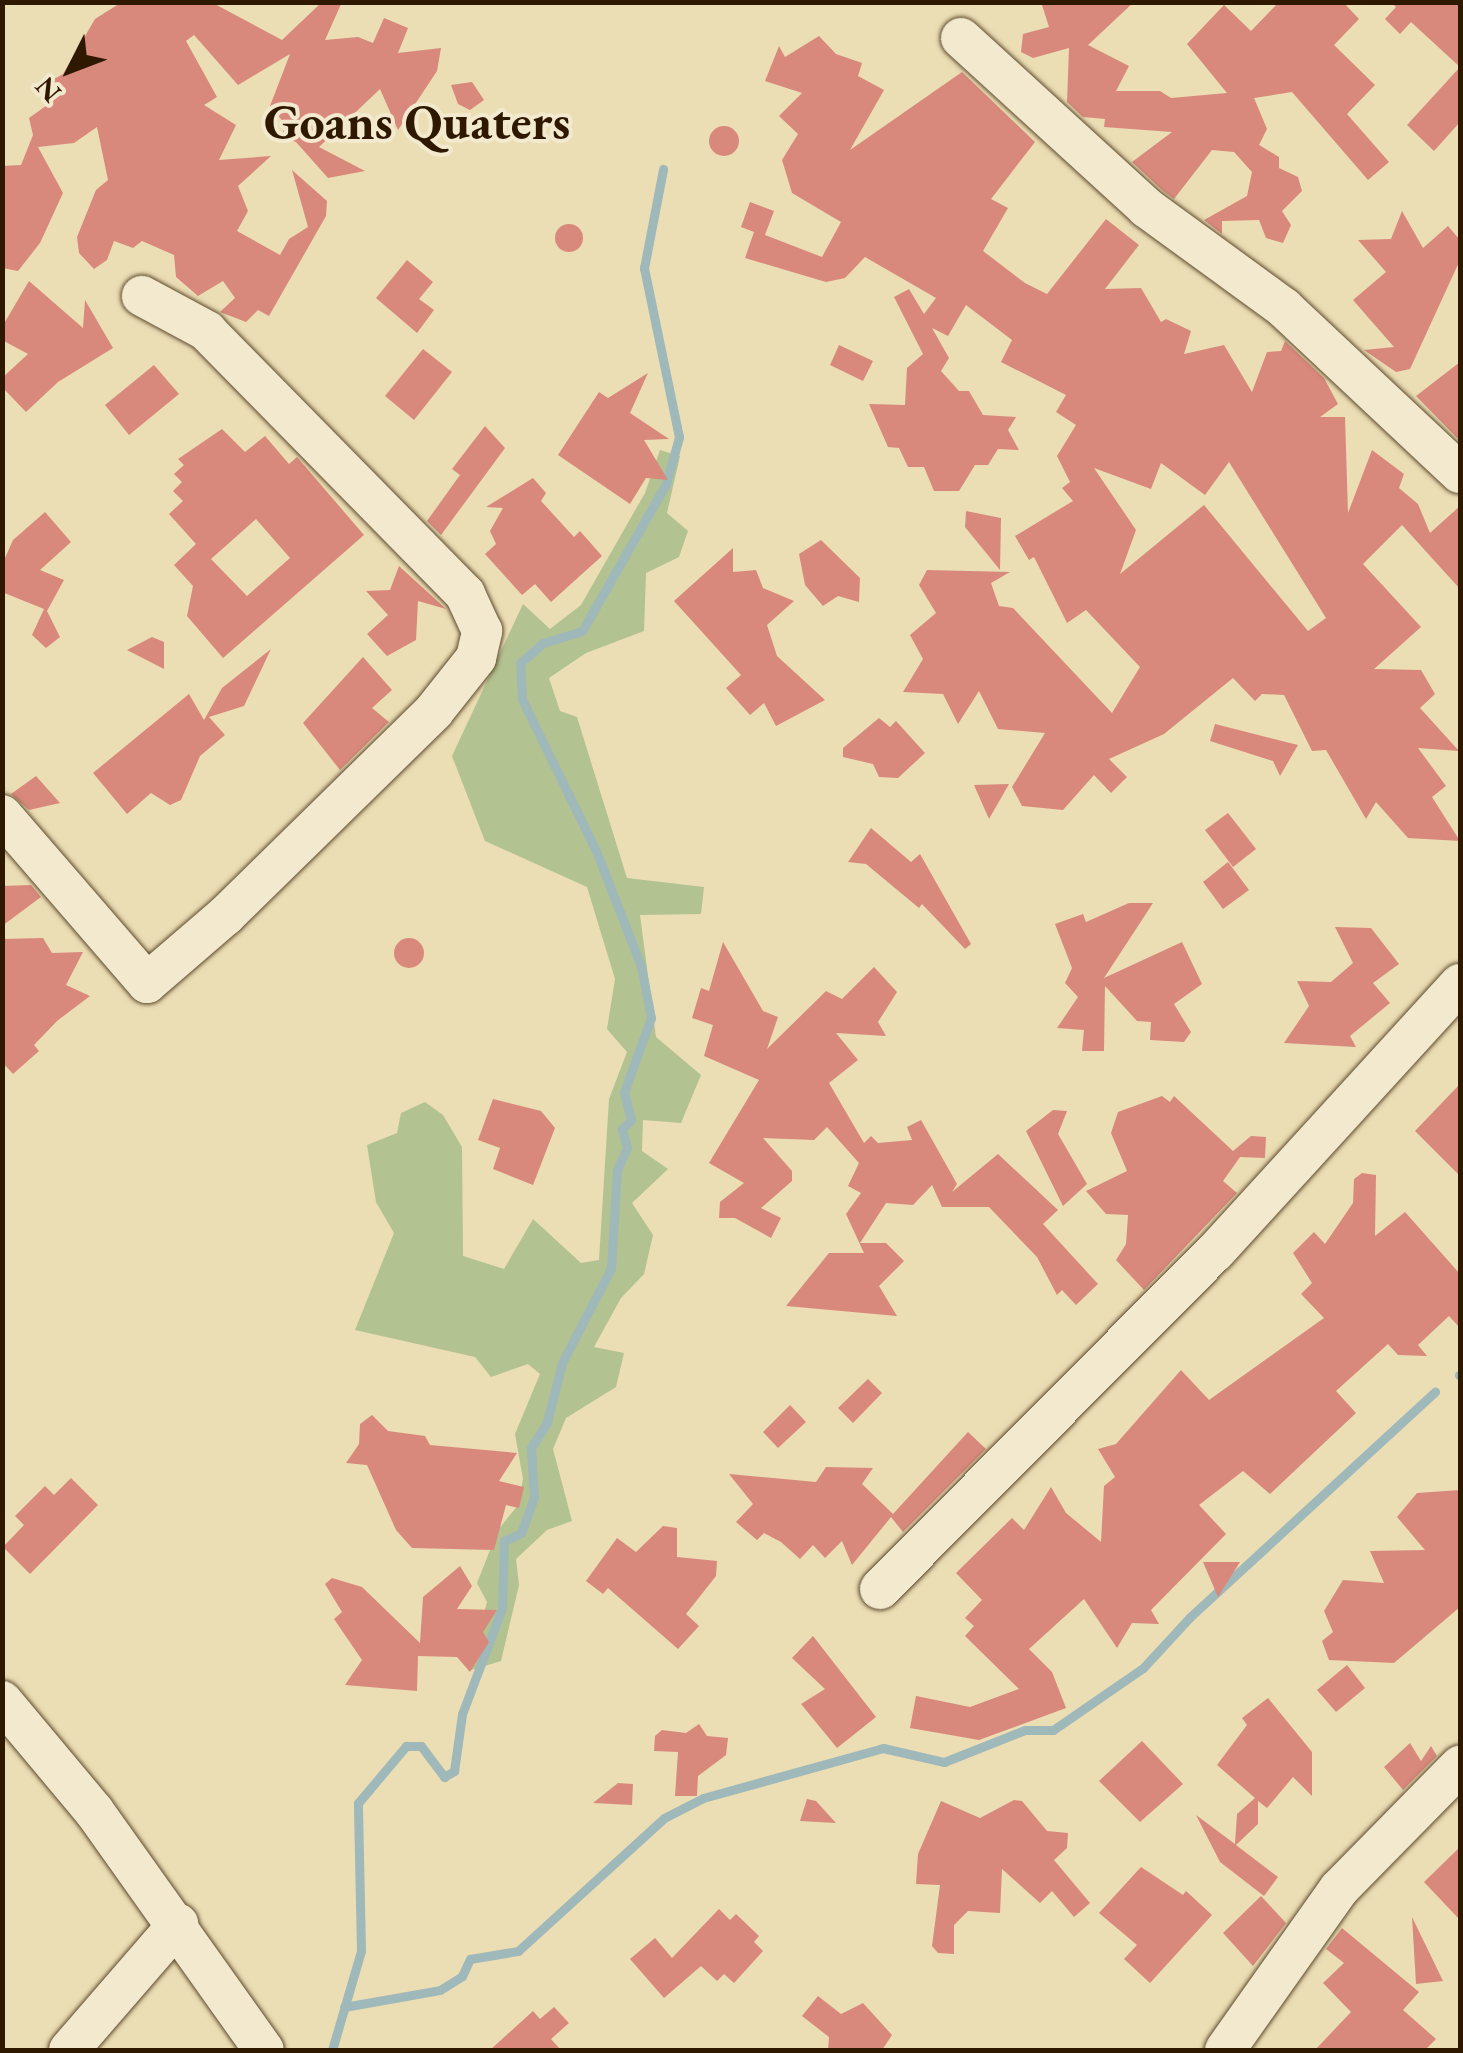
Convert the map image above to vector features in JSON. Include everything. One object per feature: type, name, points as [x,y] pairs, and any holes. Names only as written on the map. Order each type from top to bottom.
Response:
[{"type":"street","points":[[961,38],[1147,208],[1284,308],[1460,473]]},
{"type":"street","points":[[2,816],[147,982],[226,915],[434,711],[476,658],[482,631],[465,594],[206,331],[142,296]]},
{"type":"street","points":[[880,1589],[1215,1252],[1460,984]]},
{"type":"street","points":[[2,1701],[178,1924],[231,2010],[264,2050]]},
{"type":"street","points":[[1225,2050],[1339,1889],[1460,1766]]},
{"type":"street","points":[[68,2050],[178,1924]]},
{"type":"green space","points":[[660,450],[680,456],[667,513],[688,531],[679,557],[646,573],[644,631],[586,653],[549,678],[560,711],[577,717],[627,878],[704,887],[701,914],[640,915],[656,1037],[701,1075],[681,1123],[643,1120],[642,1151],[668,1169],[632,1203],[653,1235],[644,1274],[621,1298],[594,1347],[624,1353],[616,1387],[566,1418],[553,1449],[572,1521],[547,1530],[516,1559],[519,1585],[501,1661],[468,1671],[487,1602],[477,1583],[498,1530],[518,1505],[523,1479],[515,1434],[540,1374],[528,1364],[491,1377],[475,1357],[355,1330],[394,1233],[376,1202],[367,1145],[397,1133],[401,1113],[425,1102],[443,1115],[462,1147],[463,1256],[504,1269],[533,1219],[581,1263],[599,1260],[609,1099],[627,1052],[607,1029],[615,979],[587,887],[485,841],[452,756],[523,604],[550,629],[581,605],[645,493]]},
{"type":"building","points":[[122,2],[211,2],[282,40],[322,2],[342,2],[325,40],[358,37],[373,43],[384,18],[408,28],[398,53],[441,48],[437,71],[398,130],[380,89],[319,147],[365,171],[328,178],[296,142],[281,137],[286,125],[270,106],[290,54],[238,85],[194,35],[186,41],[217,97],[204,105],[236,125],[219,160],[271,156],[238,186],[248,211],[237,231],[280,255],[289,239],[308,227],[292,170],[327,201],[326,216],[269,316],[258,310],[246,322],[220,312],[235,298],[223,281],[198,296],[176,277],[174,255],[142,241],[133,248],[114,241],[107,260],[94,269],[79,253],[77,237],[96,190],[108,180],[97,127],[74,143],[38,147],[63,193],[40,243],[18,271],[2,268],[2,166],[21,165],[33,135],[29,118],[50,103],[45,84],[63,74],[95,19]]},
{"type":"building","points":[[1041,2],[1134,2],[1088,45],[1129,66],[1116,91],[1160,91],[1171,98],[1227,93],[1187,44],[1224,5],[1251,31],[1279,2],[1343,2],[1359,19],[1334,45],[1375,85],[1347,114],[1389,162],[1368,180],[1292,92],[1254,98],[1267,129],[1259,145],[1279,157],[1279,168],[1298,177],[1302,191],[1282,211],[1291,225],[1283,243],[1266,238],[1259,220],[1222,221],[1222,234],[1204,220],[1247,196],[1252,172],[1234,152],[1212,150],[1174,199],[1162,190],[1132,162],[1172,132],[1104,127],[1105,119],[1083,117],[1067,102],[1069,48],[1033,58],[1021,52],[1023,34],[1049,27]]},
{"type":"building","points":[[1391,2],[1460,2],[1460,67],[1411,22],[1400,34],[1385,19],[1396,7]]},
{"type":"building","points":[[819,36],[836,54],[862,63],[858,76],[884,90],[850,150],[962,72],[1035,142],[991,199],[1008,208],[983,251],[1025,283],[1047,294],[1106,219],[1139,245],[1105,289],[1141,288],[1161,322],[1166,319],[1191,331],[1184,354],[1224,345],[1252,392],[1267,352],[1281,351],[1285,341],[1324,378],[1338,404],[1320,417],[1345,417],[1348,513],[1372,450],[1404,474],[1399,488],[1418,504],[1430,533],[1460,506],[1460,589],[1402,525],[1363,564],[1421,627],[1374,669],[1421,670],[1435,694],[1420,708],[1459,751],[1418,748],[1446,786],[1432,797],[1460,841],[1408,838],[1376,802],[1366,819],[1326,750],[1312,751],[1284,695],[1262,694],[1255,701],[1233,678],[1164,734],[1109,759],[1127,777],[1111,793],[1094,775],[1063,810],[1022,806],[1012,787],[1045,733],[998,729],[979,691],[958,724],[943,694],[903,692],[923,659],[910,635],[936,613],[919,585],[927,570],[1010,572],[991,583],[999,606],[1013,608],[1112,713],[1140,667],[1086,610],[1067,623],[1034,557],[1029,560],[1015,536],[1073,501],[1062,488],[1070,482],[1057,456],[1076,425],[1056,412],[1066,395],[1001,362],[1012,340],[966,305],[948,336],[932,328],[949,358],[941,371],[959,391],[969,391],[983,415],[1016,417],[1008,430],[1019,450],[998,449],[988,465],[975,465],[959,491],[934,491],[924,467],[908,467],[899,448],[888,447],[869,404],[905,405],[907,368],[923,354],[894,297],[909,289],[924,314],[936,298],[865,257],[845,278],[826,282],[745,258],[754,232],[741,227],[750,202],[774,211],[765,235],[822,257],[841,222],[792,193],[782,160],[798,134],[779,116],[802,93],[765,81],[779,46],[785,57]],"holes":[[[1229,462],[1326,618],[1308,631],[1204,505],[1120,574],[1136,530],[1094,468],[1151,489],[1161,463],[1205,495]]]},
{"type":"building","points":[[1460,67],[1460,122],[1434,151],[1407,125]]},
{"type":"building","points":[[472,82],[484,100],[470,110],[458,104],[451,85]]},
{"type":"building","points":[[724,126],[734,131],[739,141],[734,151],[724,156],[714,151],[709,141],[714,131]]},
{"type":"building","points":[[1402,211],[1423,248],[1448,226],[1460,240],[1460,260],[1410,369],[1396,372],[1364,350],[1394,347],[1353,300],[1386,272],[1358,240],[1391,239]]},
{"type":"building","points":[[569,224],[579,228],[583,238],[579,248],[569,252],[559,248],[555,238],[559,228]]},
{"type":"building","points":[[407,260],[433,282],[419,299],[434,310],[417,333],[376,298]]},
{"type":"building","points":[[29,281],[83,328],[85,300],[113,348],[58,382],[26,412],[2,387],[2,378],[28,354],[2,340],[2,327]]},
{"type":"building","points":[[839,345],[873,361],[863,381],[830,365]]},
{"type":"building","points":[[423,349],[452,372],[414,420],[385,396]]},
{"type":"building","points":[[1460,362],[1460,441],[1416,396]]},
{"type":"building","points":[[154,365],[179,394],[129,435],[105,405]]},
{"type":"building","points":[[648,373],[630,413],[669,439],[644,440],[668,480],[646,478],[630,504],[558,455],[599,392],[608,398]]},
{"type":"building","points":[[485,426],[505,448],[441,535],[427,521],[460,475],[452,469]]},
{"type":"building","points":[[222,429],[245,452],[265,436],[289,464],[297,457],[364,535],[223,658],[187,616],[193,586],[174,565],[196,544],[169,514],[183,501],[173,491],[182,482],[174,474],[184,465],[178,459]],"holes":[[[256,519],[290,558],[247,596],[211,559]]]},
{"type":"building","points":[[533,478],[546,493],[541,501],[574,537],[580,531],[602,556],[551,602],[535,584],[522,595],[485,554],[496,544],[490,531],[503,508],[486,507]]},
{"type":"building","points":[[966,511],[1001,518],[1000,570],[965,527]]},
{"type":"building","points":[[45,512],[71,542],[40,570],[64,580],[47,611],[60,637],[46,648],[32,635],[44,609],[2,592],[2,565],[13,540]]},
{"type":"building","points":[[821,540],[860,578],[859,602],[838,596],[823,606],[805,585],[799,554]]},
{"type":"building","points":[[733,548],[733,572],[756,570],[763,588],[794,601],[767,625],[777,656],[825,700],[776,726],[764,703],[750,715],[726,688],[741,675],[674,601]]},
{"type":"building","points":[[399,566],[446,609],[418,601],[416,640],[387,656],[367,634],[388,615],[366,591],[390,590]]},
{"type":"building","points":[[152,637],[164,642],[164,669],[127,650]]},
{"type":"building","points":[[271,649],[244,706],[209,717],[225,735],[200,756],[181,800],[170,805],[151,793],[127,814],[93,773],[189,694],[204,720],[222,688]]},
{"type":"building","points":[[363,657],[392,690],[372,708],[389,722],[340,770],[303,723]]},
{"type":"building","points":[[879,718],[890,727],[896,721],[925,753],[898,778],[879,777],[873,764],[843,757],[843,748]]},
{"type":"building","points":[[1215,724],[1298,745],[1280,776],[1273,761],[1210,741]]},
{"type":"building","points":[[36,776],[60,803],[29,810],[11,794]]},
{"type":"building","points":[[1009,784],[989,819],[974,785]]},
{"type":"building","points":[[1228,813],[1256,849],[1233,867],[1205,830]]},
{"type":"building","points":[[871,828],[911,862],[920,854],[971,944],[965,949],[922,904],[919,908],[866,864],[848,862]]},
{"type":"building","points":[[1228,862],[1249,890],[1223,909],[1203,882]]},
{"type":"building","points":[[31,885],[41,897],[2,926],[2,886]]},
{"type":"building","points":[[1129,903],[1153,903],[1104,978],[1182,942],[1202,984],[1174,1004],[1191,1032],[1184,1042],[1150,1040],[1151,1022],[1137,1021],[1105,986],[1104,1051],[1082,1051],[1084,1030],[1057,1028],[1078,997],[1065,983],[1072,968],[1055,924],[1083,914],[1086,922]]},
{"type":"building","points":[[1335,927],[1371,928],[1399,964],[1373,983],[1390,1003],[1350,1036],[1356,1047],[1284,1043],[1309,1006],[1297,981],[1331,982],[1353,963]]},
{"type":"building","points":[[43,938],[52,953],[83,952],[66,985],[90,996],[57,1021],[34,1045],[39,1051],[13,1074],[2,1062],[2,939]]},
{"type":"building","points":[[409,938],[419,943],[424,953],[419,963],[409,968],[399,963],[394,953],[399,943]]},
{"type":"building","points":[[723,942],[763,1011],[778,1017],[767,1049],[826,991],[842,999],[874,967],[897,992],[878,1022],[886,1036],[836,1033],[858,1060],[829,1083],[864,1143],[871,1136],[878,1143],[912,1140],[907,1127],[921,1120],[957,1184],[952,1192],[998,1154],[1058,1210],[1043,1224],[1098,1284],[1076,1305],[1062,1290],[1057,1295],[1037,1257],[989,1207],[942,1207],[932,1185],[913,1205],[886,1203],[860,1243],[886,1243],[904,1261],[879,1286],[897,1316],[786,1306],[829,1253],[864,1253],[846,1214],[861,1193],[848,1186],[859,1163],[827,1127],[814,1140],[763,1138],[792,1171],[792,1181],[761,1208],[781,1218],[771,1238],[735,1218],[719,1218],[720,1202],[744,1183],[709,1163],[759,1080],[704,1056],[713,1025],[692,1018],[701,988],[709,991]]},
{"type":"building","points":[[1460,1084],[1460,1176],[1415,1131]]},
{"type":"building","points":[[1162,1096],[1170,1102],[1174,1096],[1233,1151],[1251,1136],[1266,1137],[1265,1158],[1240,1157],[1223,1181],[1237,1193],[1144,1290],[1116,1260],[1126,1244],[1128,1215],[1106,1214],[1086,1191],[1127,1171],[1111,1133],[1118,1112]]},
{"type":"building","points":[[493,1099],[541,1111],[555,1128],[533,1185],[493,1169],[500,1148],[478,1140]]},
{"type":"building","points":[[1053,1110],[1067,1111],[1058,1134],[1087,1184],[1063,1206],[1026,1131]]},
{"type":"building","points":[[1362,1173],[1376,1175],[1375,1236],[1405,1212],[1460,1274],[1460,1328],[1449,1316],[1418,1345],[1427,1356],[1398,1355],[1388,1344],[1336,1391],[1356,1413],[1270,1494],[1243,1471],[1199,1505],[1226,1534],[1151,1610],[1159,1624],[1132,1623],[1117,1648],[1084,1599],[1029,1649],[1052,1672],[1066,1708],[979,1740],[910,1728],[916,1696],[970,1707],[1019,1689],[965,1636],[974,1626],[965,1618],[982,1600],[956,1573],[1012,1518],[1024,1530],[1051,1487],[1066,1513],[1101,1542],[1104,1486],[1115,1477],[1098,1449],[1116,1444],[1181,1370],[1209,1400],[1324,1318],[1301,1294],[1312,1283],[1293,1253],[1314,1232],[1325,1244],[1353,1203],[1354,1179]]},
{"type":"building","points":[[868,1379],[882,1393],[853,1423],[838,1408]]},
{"type":"building","points":[[790,1405],[806,1422],[778,1448],[763,1432]]},
{"type":"building","points":[[372,1415],[388,1431],[425,1436],[430,1445],[517,1453],[499,1481],[524,1487],[519,1508],[506,1505],[494,1550],[412,1548],[396,1530],[367,1465],[346,1463],[359,1444],[360,1424]]},
{"type":"building","points":[[968,1432],[986,1449],[903,1532],[891,1517],[852,1565],[842,1541],[825,1558],[813,1545],[800,1559],[781,1542],[764,1533],[757,1540],[736,1522],[753,1504],[729,1474],[816,1482],[826,1467],[873,1468],[862,1484],[893,1514]]},
{"type":"building","points":[[71,1478],[98,1505],[30,1574],[3,1547],[24,1525],[15,1516],[45,1486],[54,1495]]},
{"type":"building","points":[[1460,1490],[1460,1607],[1394,1663],[1329,1660],[1322,1641],[1333,1632],[1324,1611],[1343,1580],[1384,1583],[1370,1551],[1425,1550],[1397,1517],[1417,1493]]},
{"type":"building","points":[[663,1526],[677,1528],[677,1557],[717,1561],[716,1576],[686,1614],[699,1626],[678,1649],[608,1588],[603,1594],[586,1581],[617,1538],[636,1552]]},
{"type":"building","points":[[1203,1562],[1240,1562],[1218,1597]]},
{"type":"building","points":[[460,1566],[472,1586],[457,1609],[497,1610],[483,1632],[489,1642],[470,1672],[457,1657],[418,1656],[417,1691],[345,1685],[362,1660],[334,1619],[342,1612],[325,1584],[332,1578],[362,1587],[420,1643],[423,1597]]},
{"type":"building","points":[[813,1636],[876,1717],[837,1748],[801,1704],[825,1689],[792,1658]]},
{"type":"building","points":[[1347,1665],[1365,1688],[1336,1712],[1317,1690]]},
{"type":"building","points":[[1268,1698],[1312,1752],[1312,1796],[1293,1777],[1267,1808],[1258,1801],[1258,1824],[1236,1845],[1278,1877],[1264,1896],[1220,1862],[1196,1815],[1235,1844],[1237,1814],[1255,1798],[1217,1765],[1247,1725],[1242,1718]]},
{"type":"building","points":[[699,1724],[707,1736],[728,1738],[726,1755],[698,1776],[697,1796],[675,1796],[678,1752],[654,1751],[655,1736],[662,1730],[686,1733]]},
{"type":"building","points":[[1142,1741],[1183,1784],[1140,1822],[1099,1781]]},
{"type":"building","points":[[1410,1743],[1421,1761],[1431,1746],[1437,1756],[1403,1790],[1384,1767]]},
{"type":"building","points":[[618,1783],[633,1784],[632,1805],[593,1803]]},
{"type":"building","points":[[807,1799],[816,1801],[836,1823],[800,1821]]},
{"type":"building","points":[[1014,1800],[1022,1801],[1047,1831],[1068,1833],[1067,1848],[1054,1860],[1090,1903],[1074,1917],[1052,1891],[1040,1903],[1002,1869],[1000,1913],[968,1911],[954,1925],[954,1954],[938,1953],[932,1946],[940,1885],[916,1884],[918,1854],[941,1801],[980,1818]]},
{"type":"building","points":[[1460,1847],[1460,1920],[1424,1882]]},
{"type":"building","points":[[1141,1867],[1183,1895],[1186,1891],[1212,1915],[1150,1983],[1124,1959],[1137,1945],[1099,1913]]},
{"type":"building","points":[[1261,1896],[1286,1923],[1253,1966],[1223,1933]]},
{"type":"building","points":[[719,1909],[730,1920],[736,1914],[759,1936],[754,1942],[763,1951],[734,1983],[724,1974],[717,1981],[701,1966],[664,1998],[630,1959],[655,1938],[672,1958]]},
{"type":"building","points":[[1412,1917],[1443,1981],[1416,1984]]},
{"type":"building","points":[[1342,1928],[1419,1992],[1403,2010],[1436,2039],[1425,2050],[1315,2050],[1351,2012],[1323,1983],[1344,1963],[1326,1949]]},
{"type":"building","points":[[818,1996],[841,2014],[863,2003],[892,2035],[882,2050],[828,2050],[829,2037],[802,2016]]},
{"type":"building","points":[[554,2007],[569,2023],[551,2039],[561,2050],[490,2050],[533,2011],[540,2019]]},
{"type":"waterway","points":[[332,2050],[361,1951],[358,1803],[406,1746],[421,1746],[444,1777],[454,1771],[462,1714],[502,1608],[504,1541],[521,1533],[534,1498],[531,1448],[547,1422],[562,1363],[611,1268],[617,1170],[627,1148],[622,1129],[631,1120],[624,1092],[651,1018],[641,966],[597,853],[522,699],[520,663],[543,643],[582,631],[666,484],[679,437],[644,268],[663,169]]},
{"type":"waterway","points":[[344,2007],[440,1990],[462,1976],[470,1959],[518,1951],[664,1818],[703,1798],[883,1748],[944,1762],[1025,1730],[1053,1730],[1143,1668],[1190,1617],[1435,1392]]},
{"type":"district","name":"Goans Quaters","points":[[417,122]]}]
